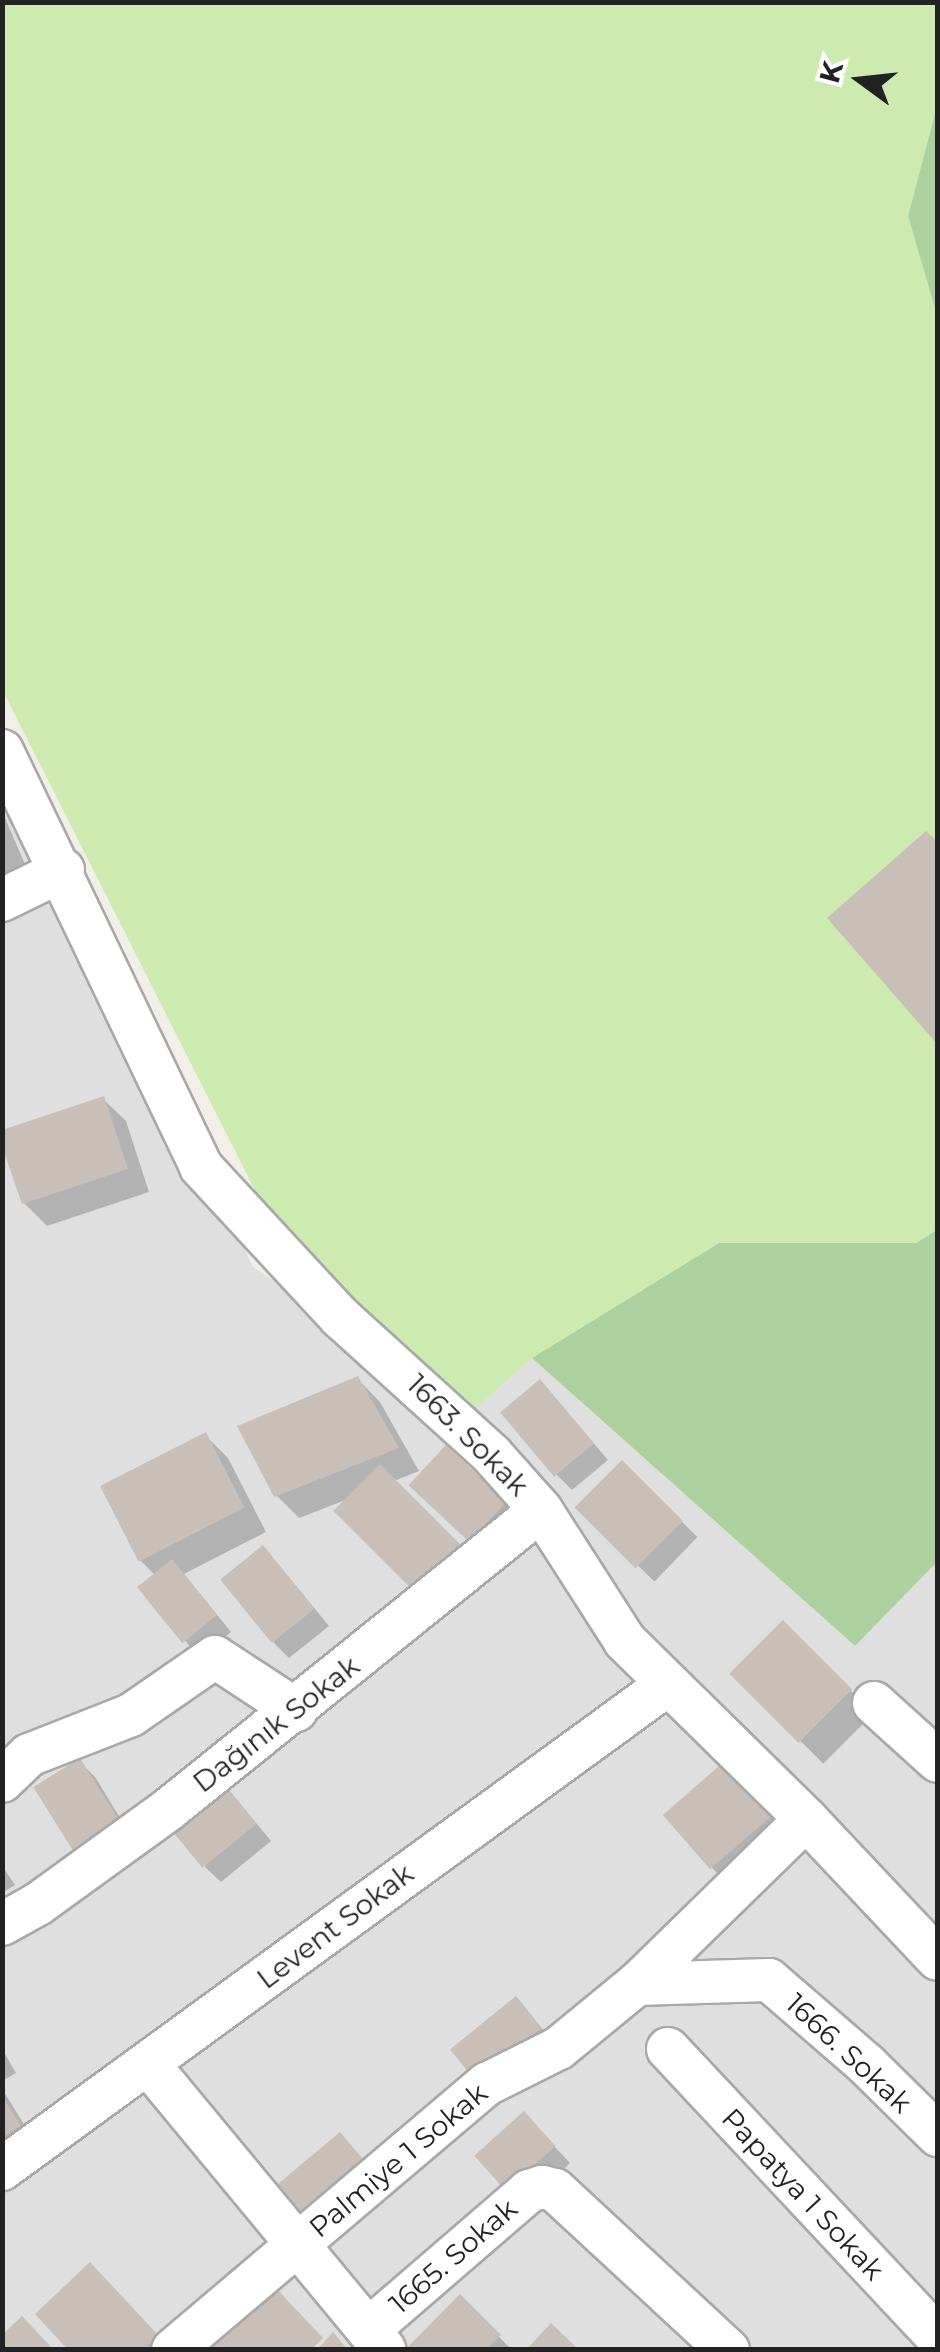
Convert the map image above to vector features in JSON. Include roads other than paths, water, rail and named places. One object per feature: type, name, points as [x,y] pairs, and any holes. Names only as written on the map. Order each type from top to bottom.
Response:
[{"type":"street","name":"1663. Sokak","points":[[2,752],[63,870],[201,1167],[340,1317],[492,1455],[541,1510],[624,1641],[806,1819],[938,1958]]},
{"type":"street","points":[[2,900],[63,870]]},
{"type":"street","name":"Dağınık Sokak","points":[[2,1924],[38,1904],[154,1820],[541,1510]]},
{"type":"street","points":[[2,1781],[29,1755],[131,1714],[215,1657],[296,1710]]},
{"type":"street","name":"Levent Sokak","points":[[2,2169],[150,2065],[668,1684]]},
{"type":"street","points":[[874,1702],[938,1761]]},
{"type":"street","name":"Palmiye 1 Sokak","points":[[173,2350],[486,2084],[559,2048],[636,1984],[806,1819]]},
{"type":"street","name":"1666. Sokak","points":[[636,1984],[769,1980],[867,2065],[938,2135]]},
{"type":"street","name":"Papatya 1 Sokak","points":[[668,2049],[931,2336]]},
{"type":"street","points":[[150,2065],[376,2340]]},
{"type":"street","name":"1665. Sokak","points":[[376,2340],[529,2191],[542,2187],[555,2190],[728,2350]]}]
